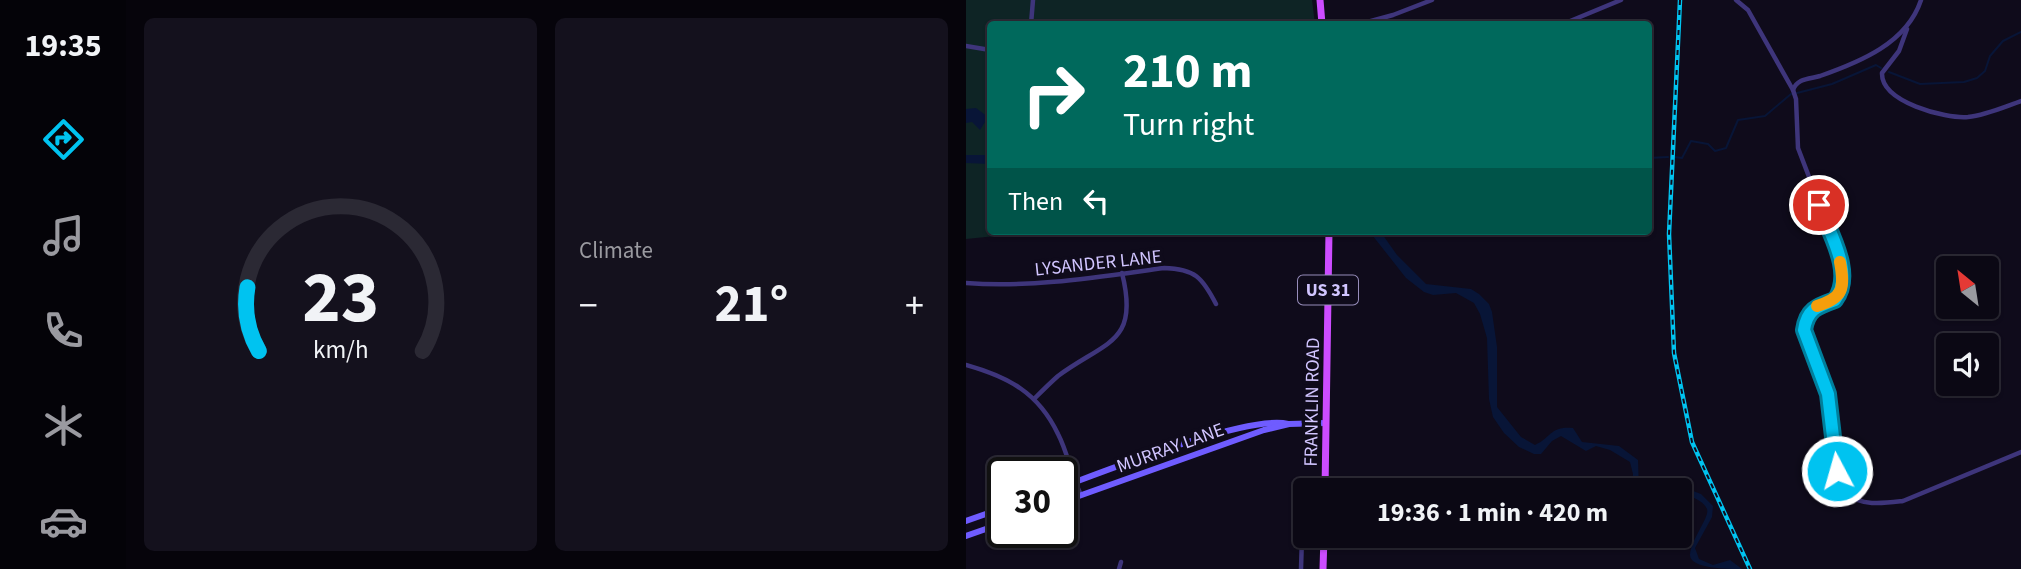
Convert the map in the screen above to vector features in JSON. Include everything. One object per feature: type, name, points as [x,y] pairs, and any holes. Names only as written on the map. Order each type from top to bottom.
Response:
[{"type":"main road","points":[[1320,0],[1322,21]]},
{"type":"main road","name":"FRANKLIN ROAD","points":[[1325,478],[1329,235]]},
{"type":"main road","name":"MURRAY LANE","points":[[1078,481],[1243,427],[1280,422],[1289,424]]},
{"type":"main road","name":"MURRAY LANE","points":[[1078,496],[1264,430],[1289,424],[1326,423]]},
{"type":"main road","points":[[966,522],[987,514]]},
{"type":"main road","points":[[966,536],[987,529]]},
{"type":"main road","points":[[1323,569],[1324,548]]},
{"type":"street","points":[[1031,21],[1033,0]]},
{"type":"street","points":[[1371,21],[1432,0]]},
{"type":"street","points":[[1570,21],[1622,0]]},
{"type":"street","points":[[1736,0],[1748,10]]},
{"type":"street","points":[[1743,0],[1793,90],[1796,99],[1798,148],[1840,258],[1843,275],[1838,296],[1835,300],[1811,310],[1804,330],[1828,394],[1837,471],[1845,490],[1850,496],[1865,502],[1903,501],[2021,452]]},
{"type":"street","points":[[1922,0],[1899,51],[1882,73],[1888,91],[1918,107],[1955,118],[1972,117],[2021,101]]},
{"type":"street","points":[[1793,90],[1798,82],[1850,64],[1879,49],[1909,25]]},
{"type":"street","points":[[966,46],[987,50]]},
{"type":"street","name":"LYSANDER LANE","points":[[966,283],[1045,284],[1164,268],[1183,269],[1196,274],[1209,289],[1216,304]]},
{"type":"street","points":[[1034,399],[1058,376],[1120,333],[1128,314],[1128,297],[1122,273]]},
{"type":"street","points":[[966,365],[997,374],[1017,384],[1034,399],[1059,434],[1066,457]]},
{"type":"street","points":[[1078,489],[1081,495]]},
{"type":"street","points":[[1301,569],[1302,548]]},
{"type":"street","points":[[1119,569],[1121,562]]},
{"type":"green space","points":[[966,0],[1312,0],[1315,21],[987,21],[987,235],[1006,235],[966,239]]},
{"type":"water","points":[[976,108],[987,116],[980,130],[972,122],[966,123],[966,109]]},
{"type":"water","points":[[966,155],[987,155],[987,164],[966,163]]},
{"type":"water","points":[[1372,235],[1383,235],[1397,255],[1426,284],[1471,289],[1489,304],[1497,347],[1497,407],[1521,437],[1535,445],[1555,430],[1573,428],[1582,442],[1619,446],[1638,460],[1639,478],[1633,478],[1630,462],[1610,450],[1596,446],[1586,451],[1561,436],[1552,441],[1541,454],[1534,454],[1519,447],[1504,433],[1493,417],[1489,399],[1487,338],[1474,303],[1456,293],[1433,295],[1424,292],[1406,278]]},
{"type":"water","points":[[1692,491],[1701,494],[1713,506],[1712,517],[1695,548],[1699,559],[1713,565],[1730,560],[1742,569],[1703,566],[1692,560],[1691,549],[1707,513],[1702,503],[1692,497]]},
{"type":"waterway","points":[[1889,72],[1920,84],[1964,82],[1977,78],[1985,71],[1990,56],[2003,41],[2021,32]]},
{"type":"waterway","points":[[1797,93],[1832,84],[1876,65],[1881,68]]},
{"type":"waterway","points":[[1675,157],[1682,158],[1691,141],[1708,144],[1715,151],[1726,148],[1738,120],[1765,116],[1791,94]]},
{"type":"waterway","points":[[1652,158],[1668,157]]},
{"type":"railway","points":[[1680,0],[1669,234],[1674,353],[1692,442],[1750,569]]},
{"type":"slow traffic","points":[[1817,306],[1835,300],[1840,293],[1843,275],[1840,262]]},
{"type":"route","points":[[1819,205],[1840,258],[1842,285],[1835,300],[1811,310],[1804,330],[1816,368],[1828,394],[1837,471]]}]
